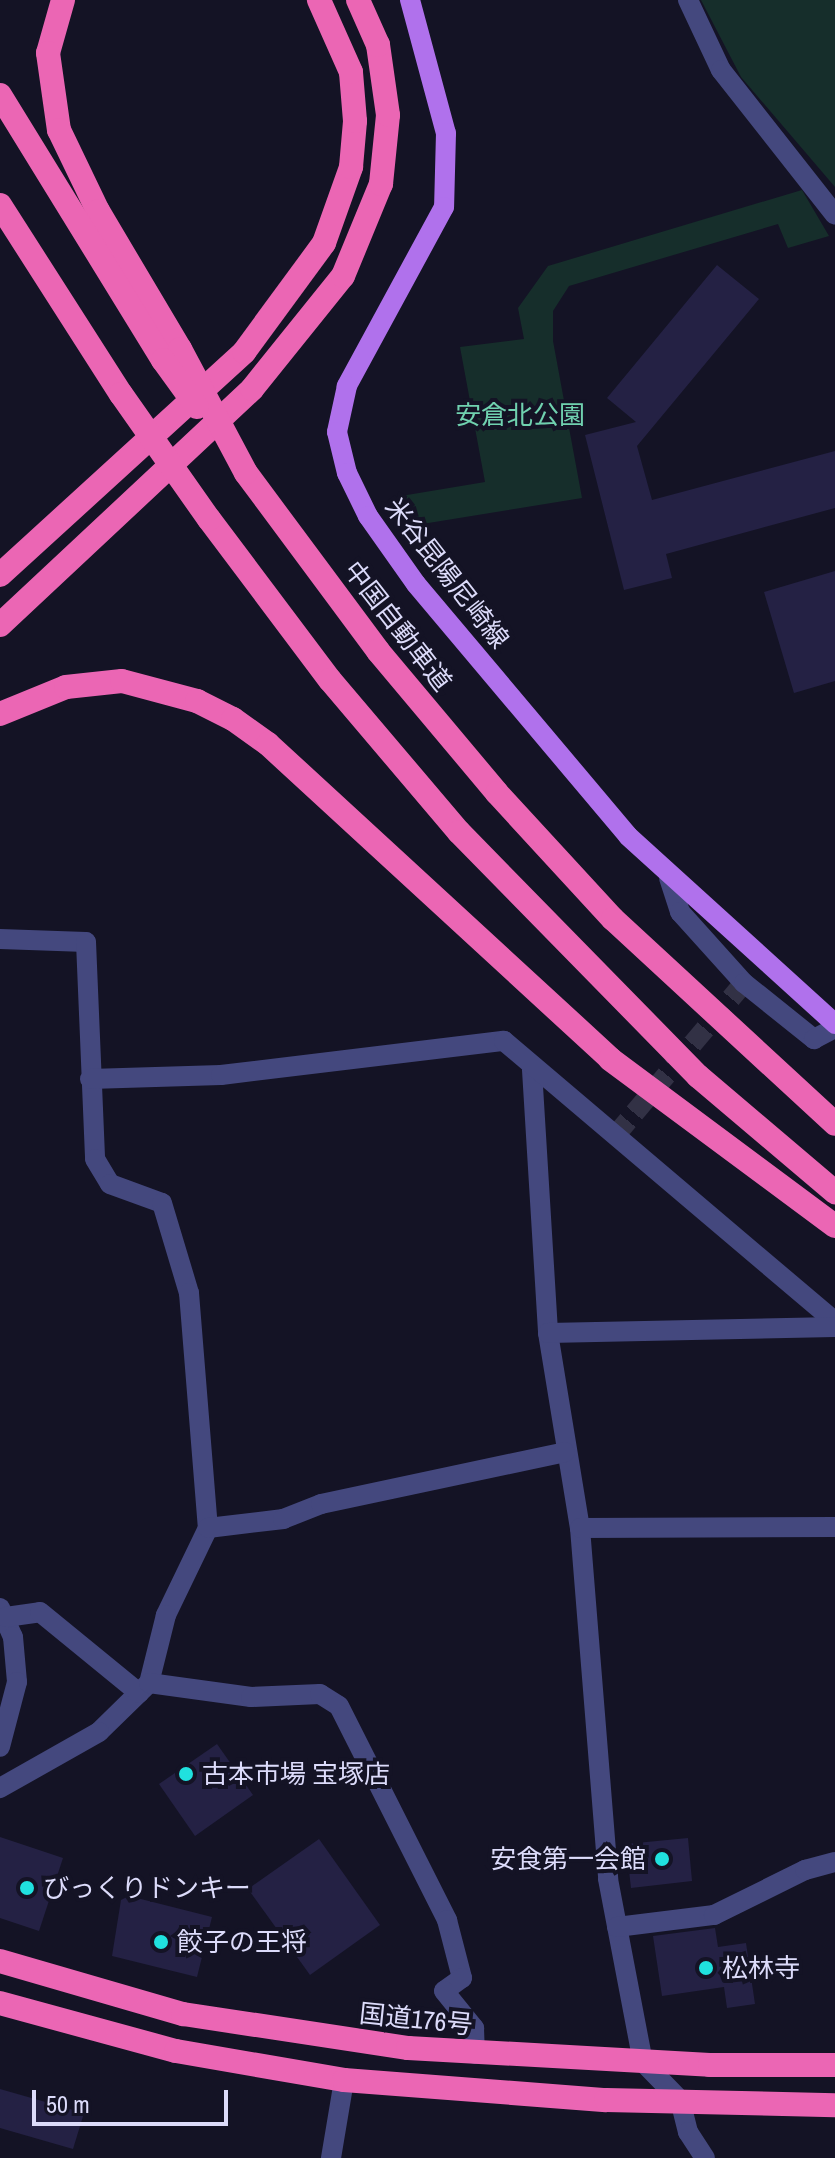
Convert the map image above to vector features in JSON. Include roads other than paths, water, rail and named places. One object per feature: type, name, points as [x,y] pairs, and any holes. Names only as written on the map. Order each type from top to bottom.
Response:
[{"type":"highway","points":[[63,0],[48,53],[59,130],[171,354]]},
{"type":"highway","points":[[0,575],[244,352],[324,243],[351,167],[355,121],[351,72],[319,0]]},
{"type":"highway","points":[[0,625],[252,389],[343,276],[381,184],[388,115],[378,45],[358,0]]},
{"type":"highway","name":"中国自動車道","points":[[0,95],[246,473],[378,651],[497,793],[613,919],[835,1124]]},
{"type":"highway","points":[[0,205],[121,394],[209,519],[330,680],[470,844],[698,1076],[835,1192]]},
{"type":"highway","points":[[0,714],[38,695],[122,681],[197,701],[233,719],[292,765],[610,1059],[835,1226]]},
{"type":"highway","name":"国道176号","points":[[0,1961],[183,2014],[475,2054],[643,2062],[835,2065]]},
{"type":"highway","points":[[0,2003],[176,2051],[344,2080],[449,2092],[835,2105]]},
{"type":"main road","name":"米谷昆陽尼崎線","points":[[410,0],[446,133],[444,207],[347,386],[337,432],[347,473],[368,516],[416,584],[669,878],[832,1016]]},
{"type":"street","points":[[688,0],[721,70],[835,215]]},
{"type":"street","points":[[669,878],[680,912],[744,983],[814,1039],[832,1016]]},
{"type":"street","points":[[0,939],[86,942],[95,1159],[110,1184],[162,1203],[189,1293],[208,1528],[166,1615],[144,1688],[99,1732],[0,1788]]},
{"type":"street","points":[[90,1079],[221,1075],[504,1041],[532,1070],[835,1325]]},
{"type":"street","points":[[532,1070],[548,1333],[565,1452],[580,1528],[608,1879],[643,2062],[680,2100],[688,2132],[705,2158]]},
{"type":"street","points":[[548,1333],[835,1325]]},
{"type":"street","points":[[208,1528],[283,1519],[321,1504],[565,1452]]},
{"type":"street","points":[[580,1528],[835,1527]]},
{"type":"street","points":[[0,1747],[17,1682],[3,1612],[40,1612],[144,1688],[251,1697],[320,1694],[339,1706],[447,1920],[462,1978],[444,1991],[474,2028],[475,2054]]},
{"type":"street","points":[[617,1927],[714,1915],[805,1870],[835,1862]]},
{"type":"street","points":[[331,2158],[344,2080]]},
{"type":"tunnel","points":[[615,1136],[744,983]]},
{"type":"place","name":"古本市場 宝塚店","points":[[186,1774]]},
{"type":"place","name":"安食第一会館","points":[[662,1859]]},
{"type":"place","name":"びっくりドンキー","points":[[27,1888]]},
{"type":"place","name":"餃子の王将","points":[[161,1942]]},
{"type":"place","name":"松林寺","points":[[706,1968]]},
{"type":"park label","name":"安倉北公園","points":[[520,415]]}]
